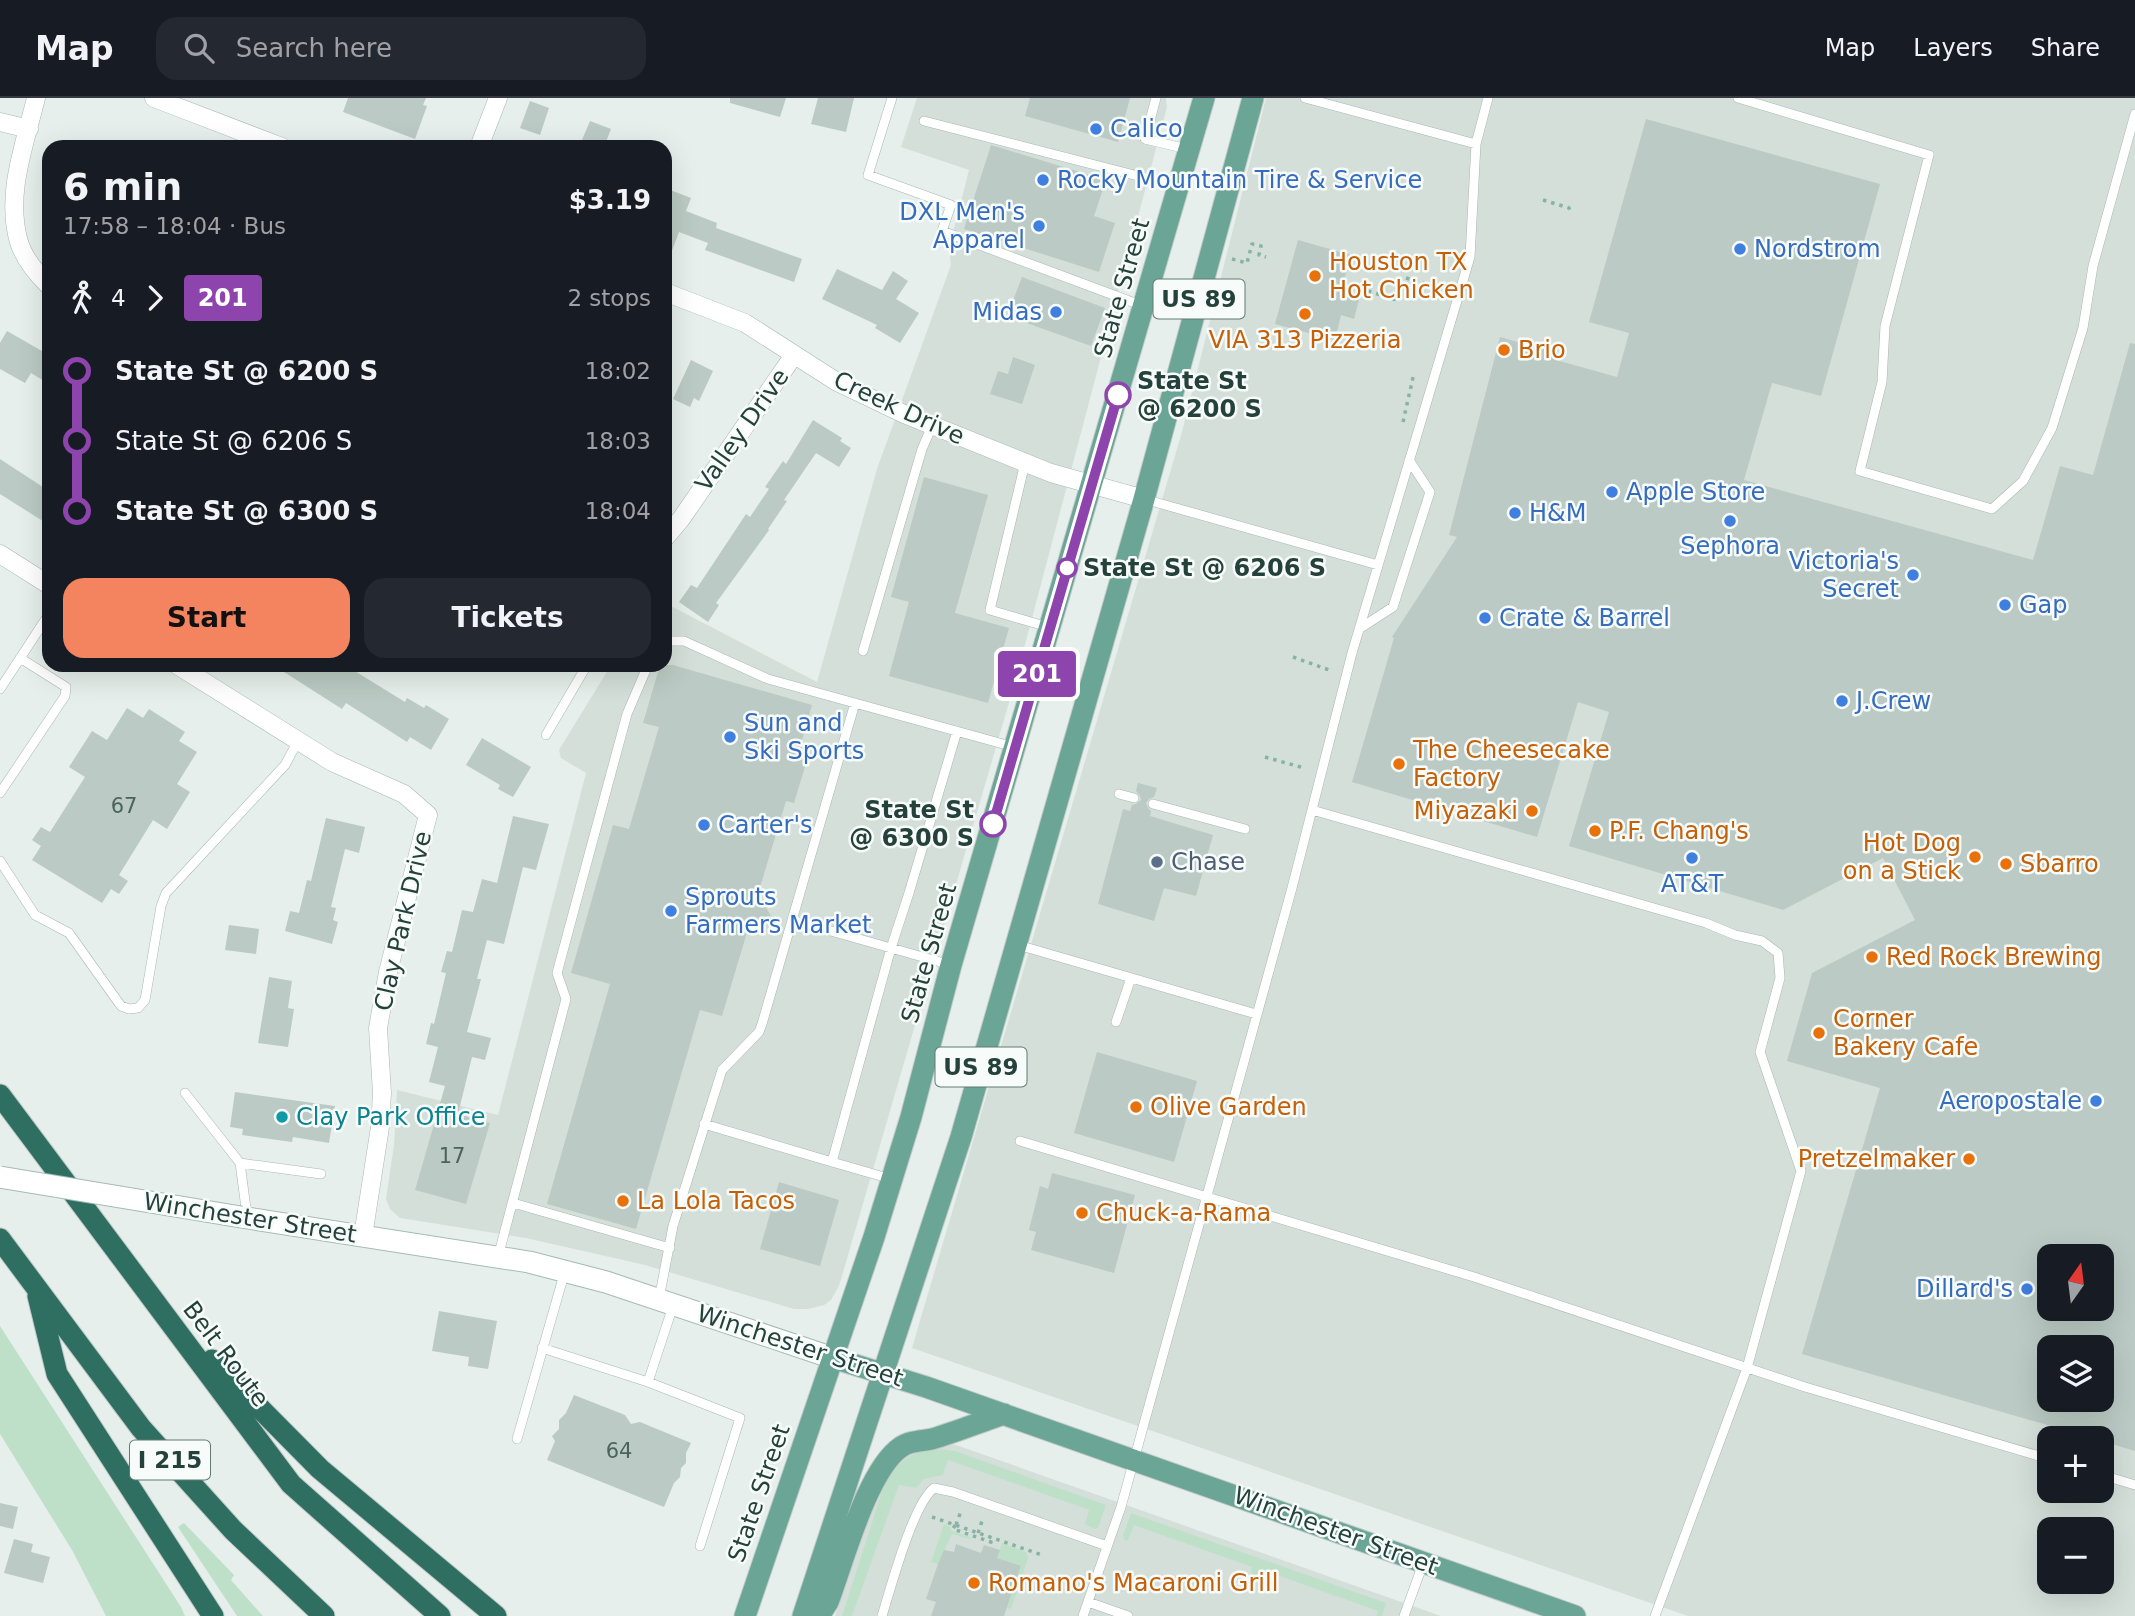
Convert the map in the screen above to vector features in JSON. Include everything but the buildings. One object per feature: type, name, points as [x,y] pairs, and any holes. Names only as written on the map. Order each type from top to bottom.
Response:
[{"type":"highway","name":"Belt Route","points":[[0,1095],[291,1484],[440,1616]]},
{"type":"highway","name":"I 215","points":[[0,1239],[141,1428],[233,1530],[324,1616]]},
{"type":"highway","points":[[36,1287],[57,1374],[213,1616]]},
{"type":"highway","points":[[156,1304],[320,1468],[496,1616]]},
{"type":"main road","name":"State Street","points":[[746,1616],[911,1117],[951,965],[1204,98]]},
{"type":"main road","name":"US 89","points":[[803,1616],[961,1137],[1144,499],[1253,98]]},
{"type":"main road","name":"Winchester Street","points":[[0,1177],[498,1257],[606,1282],[1004,1414],[1575,1616]]},
{"type":"main road","points":[[819,1616],[828,1602],[866,1499],[883,1464],[908,1444],[933,1439],[1004,1414]]},
{"type":"street","points":[[36,98],[15,191],[14,212],[19,243],[42,279]]},
{"type":"street","points":[[154,98],[264,140]]},
{"type":"street","points":[[482,140],[498,98]]},
{"type":"street","points":[[0,122],[29,129]]},
{"type":"street","name":"Creek Drive","points":[[672,295],[745,323],[836,382],[932,426],[1025,463],[1092,486],[1144,499]]},
{"type":"street","name":"Valley Drive","points":[[672,530],[794,355]]},
{"type":"street","points":[[0,554],[42,581]]},
{"type":"street","name":"Clay Park Drive","points":[[188,672],[332,762],[404,794],[428,815],[388,972],[378,1028],[382,1093],[380,1127],[363,1236]]},
{"type":"lane","points":[[892,98],[868,175],[951,205],[942,231],[1144,306]]},
{"type":"lane","points":[[1156,98],[1145,139],[1190,150]]},
{"type":"lane","points":[[1305,98],[1476,144]]},
{"type":"lane","points":[[1083,1616],[1134,1460],[1359,629],[1470,257],[1476,144],[1488,98]]},
{"type":"lane","points":[[1738,98],[1930,155],[1885,326],[1882,382],[1860,471],[1993,509],[2023,481],[2052,428],[2083,328],[2093,267],[2135,114]]},
{"type":"lane","points":[[924,121],[1178,186]]},
{"type":"lane","points":[[863,651],[922,449],[932,426]]},
{"type":"lane","points":[[1359,629],[1393,607],[1430,492],[1409,460]]},
{"type":"lane","points":[[1025,463],[990,610],[1050,627]]},
{"type":"lane","points":[[1144,499],[1378,565]]},
{"type":"lane","points":[[0,689],[42,625]]},
{"type":"lane","points":[[672,641],[684,641],[768,679],[1016,747]]},
{"type":"lane","points":[[20,658],[42,672]]},
{"type":"lane","points":[[0,793],[65,696],[66,687],[42,672]]},
{"type":"lane","points":[[546,736],[583,672]]},
{"type":"lane","points":[[498,1257],[566,999],[557,973],[627,713],[645,672]]},
{"type":"lane","points":[[648,1382],[666,1301],[673,1226],[704,1124],[722,1070],[759,1032],[855,703]]},
{"type":"lane","points":[[832,1162],[891,948],[957,731]]},
{"type":"lane","points":[[0,861],[35,915],[69,933],[121,1006],[129,1010],[138,1009],[145,1000],[161,906],[166,893],[285,765],[298,741]]},
{"type":"lane","points":[[1119,794],[1134,798]]},
{"type":"lane","points":[[1153,804],[1245,829]]},
{"type":"lane","points":[[1312,810],[1706,923],[1735,935],[1762,941],[1778,953],[1780,978],[1760,1052],[1801,1171],[1747,1368],[1655,1616]]},
{"type":"lane","points":[[792,920],[951,965]]},
{"type":"lane","points":[[1016,944],[1256,1014]]},
{"type":"lane","points":[[1116,1023],[1131,978]]},
{"type":"lane","points":[[185,1093],[240,1163],[244,1218]]},
{"type":"lane","points":[[704,1124],[892,1179]]},
{"type":"lane","points":[[1020,1141],[1474,1277],[1747,1368],[2037,1455]]},
{"type":"lane","points":[[240,1163],[321,1174]]},
{"type":"lane","points":[[513,1203],[670,1248]]},
{"type":"lane","points":[[517,1439],[565,1271]]},
{"type":"lane","points":[[542,1348],[648,1382],[740,1419],[700,1546]]},
{"type":"lane","points":[[2114,1479],[2135,1485]]},
{"type":"lane","points":[[881,1616],[917,1512],[927,1493],[934,1488],[953,1492],[1107,1546]]},
{"type":"lane","points":[[1404,1616],[1423,1562]]},
{"type":"lane","points":[[1088,1602],[1128,1616]]},
{"type":"path","points":[[1543,200],[1569,208],[1571,213]]},
{"type":"path","points":[[1233,259],[1247,263],[1252,244],[1261,246],[1259,255],[1266,257]]},
{"type":"path","points":[[1406,278],[1443,289]]},
{"type":"path","points":[[1368,291],[1400,300]]},
{"type":"path","points":[[1403,422],[1414,373]]},
{"type":"path","points":[[1293,657],[1332,671]]},
{"type":"path","points":[[1265,757],[1304,768]]},
{"type":"path","points":[[930,1516],[1042,1555]]},
{"type":"path","points":[[955,1525],[953,1529],[990,1544],[996,1544],[998,1540]]},
{"type":"shaded area","points":[[917,98],[1166,98],[1167,107],[1017,675],[839,1286],[831,1300],[824,1305],[794,1309],[645,1265],[526,1238],[400,1218],[390,1209],[386,1199],[394,1145],[397,1090],[498,1115],[586,773],[561,758],[559,750],[607,672],[672,672],[672,607],[817,682],[877,469],[951,265],[949,248],[969,170],[901,147]]},
{"type":"shaded area","points":[[1266,98],[2135,98],[2135,1616],[1688,1616],[912,1348],[1182,432]]},
{"type":"shaded area","points":[[948,1443],[1441,1616],[835,1616],[875,1493],[900,1454]]},
{"type":"green space","points":[[0,1326],[185,1616],[106,1616],[72,1550],[0,1434]]},
{"type":"green space","points":[[938,1449],[955,1451],[1106,1505],[1098,1528],[1085,1524],[1089,1510],[948,1460],[943,1475],[924,1479],[916,1488],[899,1485],[852,1616],[842,1616],[885,1482],[907,1458]]},
{"type":"green space","points":[[1131,1513],[1386,1603],[1382,1616],[1376,1616],[1378,1611],[1260,1569],[1257,1576],[1251,1574],[1252,1567],[1134,1525],[1128,1540],[1125,1541],[1123,1536]]},
{"type":"green space","points":[[184,1523],[234,1575],[231,1580],[263,1616],[237,1616],[178,1527]]},
{"type":"green space","points":[[944,1524],[950,1527],[951,1531],[970,1537],[969,1539],[952,1534],[938,1564],[931,1562]]},
{"type":"green space","points":[[1002,1543],[1026,1552],[1028,1558],[1011,1609],[1007,1608],[1021,1567],[997,1558]]},
{"type":"bus line","name":"201","points":[[993,824],[1118,395]]},
{"type":"place","name":"Calico","points":[[1096,129]]},
{"type":"place","name":"Rocky Mountain Tire & Service","points":[[1043,180]]},
{"type":"place","name":"DXL Men's Apparel","points":[[1039,226]]},
{"type":"place","name":"Nordstrom","points":[[1740,249]]},
{"type":"place","name":"Houston TX Hot Chicken","points":[[1315,276]]},
{"type":"place","name":"Midas","points":[[1056,312]]},
{"type":"place","name":"VIA 313 Pizzeria","points":[[1305,314]]},
{"type":"place","name":"Brio","points":[[1504,350]]},
{"type":"place","name":"State St @ 6200 S","points":[[1118,395]]},
{"type":"place","name":"Apple Store","points":[[1612,492]]},
{"type":"place","name":"H&M","points":[[1515,513]]},
{"type":"place","name":"Sephora","points":[[1730,521]]},
{"type":"place","name":"State St @ 6206 S","points":[[1067,568]]},
{"type":"place","name":"Victoria's Secret","points":[[1913,575]]},
{"type":"place","name":"Gap","points":[[2005,605]]},
{"type":"place","name":"Crate & Barrel","points":[[1485,618]]},
{"type":"place","name":"J.Crew","points":[[1842,701]]},
{"type":"place","name":"Sun and Ski Sports","points":[[730,737]]},
{"type":"place","name":"The Cheesecake Factory","points":[[1399,764]]},
{"type":"place","name":"Miyazaki","points":[[1532,811]]},
{"type":"place","name":"State St @ 6300 S","points":[[993,824]]},
{"type":"place","name":"Carter's","points":[[704,825]]},
{"type":"place","name":"P.F. Chang's","points":[[1595,831]]},
{"type":"place","name":"Hot Dog on a Stick","points":[[1975,857]]},
{"type":"place","name":"AT&T","points":[[1692,858]]},
{"type":"place","name":"Chase","points":[[1157,862]]},
{"type":"place","name":"Sbarro","points":[[2006,864]]},
{"type":"place","name":"Sprouts Farmers Market","points":[[671,911]]},
{"type":"place","name":"Red Rock Brewing","points":[[1872,957]]},
{"type":"place","name":"Corner Bakery Cafe","points":[[1819,1033]]},
{"type":"place","name":"Aeropostale","points":[[2096,1101]]},
{"type":"place","name":"Olive Garden","points":[[1136,1107]]},
{"type":"place","name":"Clay Park Office","points":[[282,1117]]},
{"type":"place","name":"Pretzelmaker","points":[[1969,1159]]},
{"type":"place","name":"La Lola Tacos","points":[[623,1201]]},
{"type":"place","name":"Chuck-a-Rama","points":[[1082,1213]]},
{"type":"place","name":"Dillard's","points":[[2027,1289]]},
{"type":"place","name":"Romano's Macaroni Grill","points":[[974,1583]]}]
